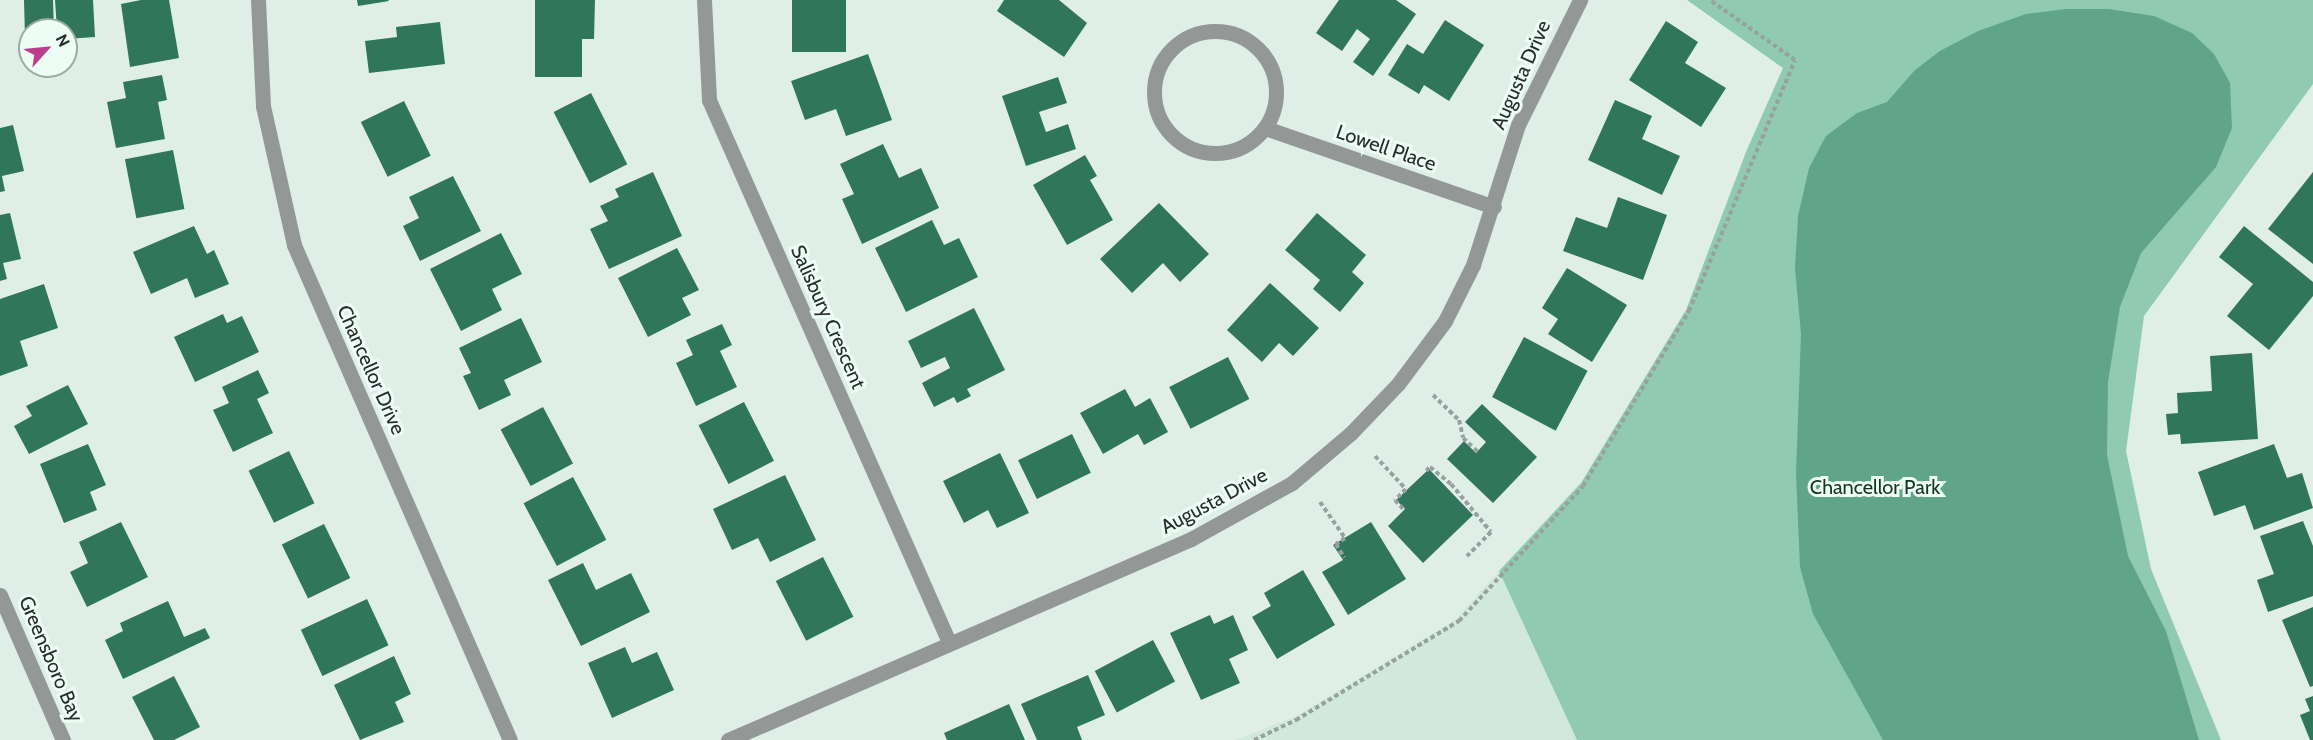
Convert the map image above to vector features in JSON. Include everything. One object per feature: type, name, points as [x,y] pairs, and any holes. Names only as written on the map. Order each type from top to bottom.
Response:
[{"type":"street","name":"Chancellor Drive","points":[[258,0],[263,106],[294,245],[510,740]]},
{"type":"street","name":"Salisbury Crescent","points":[[704,0],[709,100],[949,642]]},
{"type":"street","name":"Augusta Drive","points":[[728,740],[949,642],[1191,539],[1292,483],[1376,406],[1445,321],[1494,207],[1518,125],[1580,0]]},
{"type":"street","points":[[1216,30],[1240,36],[1259,50],[1273,75],[1274,108],[1265,128],[1243,147],[1223,153],[1185,146],[1165,129],[1155,107],[1155,78],[1163,58],[1178,43],[1195,34],[1216,30]]},
{"type":"street","name":"Lowell Place","points":[[1265,128],[1494,207]]},
{"type":"street","name":"Greensboro Bay","points":[[0,595],[63,740]]},
{"type":"path","points":[[1254,740],[1296,720],[1459,621],[1583,486],[1689,311],[1795,60],[1710,0]]},
{"type":"path","points":[[1433,395],[1459,420],[1463,438],[1478,452]]},
{"type":"path","points":[[1374,456],[1406,489],[1395,500],[1404,510]]},
{"type":"path","points":[[1426,471],[1430,467],[1451,484],[1491,532],[1467,556]]},
{"type":"path","points":[[1320,502],[1345,538],[1336,544],[1344,558]]},
{"type":"shaded area","points":[[2066,9],[2109,9],[2154,16],[2192,33],[2214,54],[2230,83],[2232,128],[2216,167],[2141,253],[2120,307],[2108,382],[2107,455],[2128,556],[2166,631],[2199,740],[1883,740],[1813,614],[1800,567],[1796,474],[1801,334],[1795,268],[1798,216],[1809,168],[1826,136],[1857,113],[1887,102],[1915,70],[1940,51],[1978,31],[2026,14]]},
{"type":"shaded area","points":[[1499,571],[1577,740],[1235,740],[1297,716],[1455,620]]},
{"type":"green space","name":"Chancellor Park","points":[[1687,0],[2313,0],[2313,84],[2144,316],[2126,451],[2151,569],[2221,740],[1577,740],[1499,571],[1581,483],[1686,310],[1746,152],[1783,68]]},
{"type":"building","points":[[24,0],[53,0],[54,18],[24,18]]},
{"type":"building","points":[[55,0],[93,0],[95,37],[78,38],[78,18],[56,18]]},
{"type":"building","points":[[141,0],[169,0],[179,58],[130,67],[121,4]]},
{"type":"building","points":[[357,0],[388,0],[389,1],[358,6]]},
{"type":"building","points":[[535,0],[595,0],[594,39],[582,39],[582,77],[535,77]]},
{"type":"building","points":[[792,0],[846,0],[846,52],[792,52]]},
{"type":"building","points":[[1004,0],[1059,0],[1087,23],[1064,57],[997,11]]},
{"type":"building","points":[[1339,0],[1396,0],[1416,14],[1373,76],[1353,62],[1370,39],[1357,29],[1342,51],[1316,33]]},
{"type":"building","points":[[1445,20],[1484,45],[1449,101],[1424,85],[1419,94],[1388,75],[1407,44],[1423,54]]},
{"type":"building","points":[[1666,21],[1698,42],[1685,63],[1726,88],[1701,127],[1629,80]]},
{"type":"building","points":[[440,22],[445,64],[369,73],[365,41],[397,37],[396,27]]},
{"type":"building","points":[[868,54],[892,120],[846,136],[836,109],[805,120],[791,81]]},
{"type":"building","points":[[162,75],[167,100],[158,102],[165,139],[116,148],[107,102],[126,98],[123,82]]},
{"type":"building","points":[[1058,77],[1067,103],[1039,112],[1046,132],[1068,124],[1076,149],[1026,166],[1002,96]]},
{"type":"building","points":[[591,93],[627,164],[590,183],[554,112]]},
{"type":"building","points":[[1615,100],[1652,116],[1642,139],[1680,156],[1662,195],[1588,160]]},
{"type":"building","points":[[404,101],[431,156],[388,177],[361,122]]},
{"type":"building","points":[[13,125],[24,171],[2,176],[5,191],[0,192],[0,128]]},
{"type":"building","points":[[883,144],[899,178],[921,168],[939,208],[862,244],[842,199],[854,194],[840,164]]},
{"type":"building","points":[[173,150],[184,209],[136,218],[125,159]]},
{"type":"building","points":[[1085,155],[1097,176],[1090,180],[1113,220],[1067,245],[1033,185]]},
{"type":"building","points":[[653,172],[682,236],[609,269],[590,229],[608,221],[600,206],[619,197],[615,189]]},
{"type":"building","points":[[2313,172],[2313,264],[2268,229]]},
{"type":"building","points":[[453,176],[481,231],[420,261],[403,226],[419,218],[409,197]]},
{"type":"building","points":[[1618,197],[1667,215],[1643,280],[1563,251],[1576,217],[1607,228]]},
{"type":"building","points":[[1159,203],[1209,254],[1180,282],[1163,263],[1132,293],[1100,259]]},
{"type":"building","points":[[10,213],[21,259],[3,263],[7,279],[0,281],[0,215]]},
{"type":"building","points":[[1317,213],[1366,255],[1352,272],[1364,283],[1340,312],[1313,289],[1320,280],[1285,250]]},
{"type":"building","points":[[932,220],[944,245],[959,238],[978,277],[906,312],[875,248]]},
{"type":"building","points":[[194,226],[207,254],[214,250],[229,284],[195,298],[187,278],[151,294],[133,252]]},
{"type":"building","points":[[2244,226],[2313,282],[2313,296],[2269,350],[2227,316],[2253,284],[2219,257]]},
{"type":"building","points":[[501,233],[522,274],[492,289],[502,310],[461,331],[430,269]]},
{"type":"building","points":[[677,248],[699,290],[682,298],[691,315],[648,337],[618,278]]},
{"type":"building","points":[[1567,268],[1627,305],[1592,362],[1548,334],[1558,319],[1542,308]]},
{"type":"building","points":[[1270,283],[1319,328],[1293,356],[1279,343],[1262,362],[1227,330]]},
{"type":"building","points":[[44,284],[58,328],[20,341],[28,366],[0,376],[0,299]]},
{"type":"building","points":[[974,308],[1005,370],[967,389],[971,396],[957,403],[954,397],[934,407],[922,383],[950,368],[945,357],[921,368],[908,341]]},
{"type":"building","points":[[223,314],[227,323],[242,316],[259,352],[195,382],[174,337]]},
{"type":"building","points":[[521,318],[542,362],[504,380],[511,395],[479,410],[463,376],[471,373],[459,348]]},
{"type":"building","points":[[722,324],[732,345],[720,351],[737,387],[696,406],[676,363],[693,355],[686,340]]},
{"type":"building","points":[[1524,337],[1588,371],[1556,431],[1492,397]]},
{"type":"building","points":[[2252,353],[2258,439],[2181,444],[2180,434],[2168,435],[2166,414],[2178,413],[2177,393],[2212,391],[2210,356]]},
{"type":"building","points":[[1228,357],[1249,399],[1191,429],[1169,387]]},
{"type":"building","points":[[258,370],[269,393],[257,399],[273,433],[233,452],[213,410],[229,403],[222,387]]},
{"type":"building","points":[[68,385],[88,424],[29,454],[14,426],[32,416],[26,406]]},
{"type":"building","points":[[1125,389],[1135,407],[1150,398],[1168,432],[1144,445],[1138,434],[1103,454],[1080,413]]},
{"type":"building","points":[[744,402],[774,461],[729,484],[699,425]]},
{"type":"building","points":[[1482,404],[1537,457],[1493,503],[1447,459],[1464,441],[1476,453],[1486,442],[1465,422]]},
{"type":"building","points":[[543,407],[573,464],[531,486],[501,430]]},
{"type":"building","points":[[1072,434],[1091,473],[1037,499],[1018,460]]},
{"type":"building","points":[[88,444],[106,485],[90,492],[97,510],[64,523],[40,464]]},
{"type":"building","points":[[2274,444],[2287,478],[2302,473],[2313,508],[2254,530],[2245,505],[2214,516],[2198,472]]},
{"type":"building","points":[[289,451],[314,503],[274,523],[249,471]]},
{"type":"building","points":[[1000,453],[1029,513],[997,528],[988,510],[964,523],[943,481]]},
{"type":"building","points":[[1429,469],[1473,515],[1423,563],[1388,526],[1405,509],[1396,500]]},
{"type":"building","points":[[785,475],[816,540],[770,562],[758,538],[732,550],[713,509]]},
{"type":"building","points":[[573,477],[606,540],[557,566],[524,503]]},
{"type":"building","points":[[2303,521],[2313,546],[2313,596],[2268,612],[2257,580],[2274,574],[2260,536]]},
{"type":"building","points":[[121,522],[148,577],[87,607],[70,572],[88,563],[79,542]]},
{"type":"building","points":[[1371,522],[1406,579],[1348,615],[1322,572],[1343,560],[1333,545]]},
{"type":"building","points":[[324,524],[350,578],[308,599],[282,545]]},
{"type":"building","points":[[823,557],[853,617],[806,641],[776,581]]},
{"type":"building","points":[[583,563],[596,590],[631,573],[650,612],[581,646],[548,580]]},
{"type":"building","points":[[1303,570],[1335,625],[1277,659],[1252,617],[1271,606],[1264,593]]},
{"type":"building","points":[[367,599],[389,645],[322,676],[301,630]]},
{"type":"building","points":[[168,601],[184,637],[205,628],[210,638],[123,679],[105,640],[123,631],[120,623]]},
{"type":"building","points":[[2313,607],[2313,686],[2310,687],[2282,620]]},
{"type":"building","points":[[1210,615],[1214,624],[1233,615],[1248,650],[1229,659],[1240,683],[1201,700],[1170,633]]},
{"type":"building","points":[[1153,640],[1175,681],[1117,712],[1095,671]]},
{"type":"building","points":[[625,647],[632,663],[657,652],[674,690],[612,718],[588,663]]},
{"type":"building","points":[[394,656],[411,694],[395,702],[404,722],[360,740],[334,685]]},
{"type":"building","points":[[1088,675],[1105,715],[1077,727],[1082,740],[1037,740],[1021,704]]},
{"type":"building","points":[[174,676],[200,727],[174,740],[154,740],[132,697]]},
{"type":"building","points":[[2313,696],[2313,740],[2310,740],[2300,715],[2310,711],[2305,699]]},
{"type":"building","points":[[1009,704],[1025,740],[947,740],[944,733]]}]
